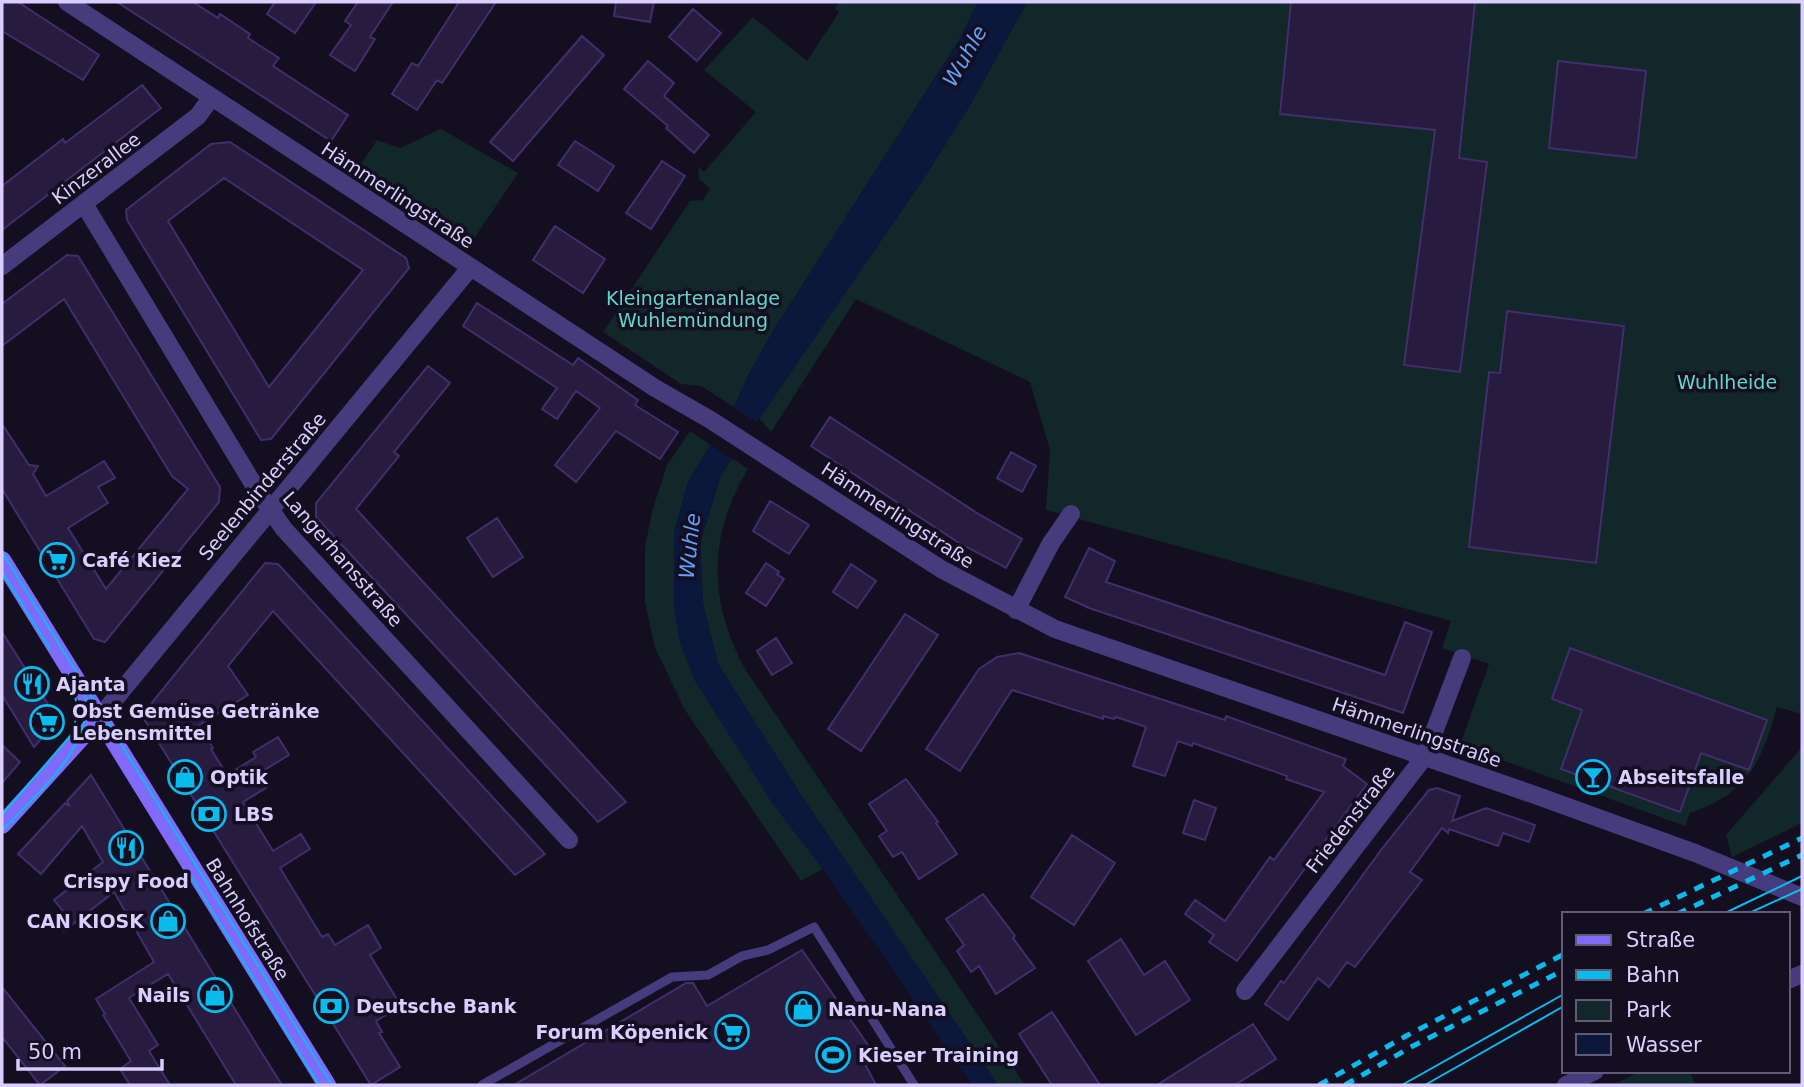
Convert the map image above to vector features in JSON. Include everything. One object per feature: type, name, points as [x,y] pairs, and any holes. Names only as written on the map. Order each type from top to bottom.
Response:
[{"type":"main road","name":"Bahnhofstraße","points":[[2,560],[327,1085]]},
{"type":"main road","name":"Seelenbinderstraße","points":[[2,825],[100,718]]},
{"type":"street","name":"Hämmerlingstraße","points":[[66,2],[655,388],[709,419],[941,569],[1016,610],[1055,629],[1425,756],[1695,853],[1802,897]]},
{"type":"street","name":"Kinzerallee","points":[[2,267],[198,116],[211,98]]},
{"type":"street","name":"Langerhansstraße","points":[[84,204],[270,509],[285,529],[569,840]]},
{"type":"street","name":"Seelenbinderstraße","points":[[100,718],[470,268]]},
{"type":"street","points":[[1016,610],[1051,543],[1071,514]]},
{"type":"street","name":"Friedenstraße","points":[[1245,991],[1425,756],[1462,658]]},
{"type":"street","points":[[1566,1085],[1591,1073]]},
{"type":"lane","points":[[482,1085],[671,977],[708,975],[742,956],[768,950],[814,927],[914,1085]]},
{"type":"green space","name":"Kleingartenanlage Wuhlemündung","points":[[839,2],[978,2],[959,40],[773,331],[734,407],[701,386],[681,384],[603,332],[690,201],[703,200],[710,189],[699,179],[698,166],[704,172],[756,112],[704,70],[753,17],[807,61],[839,12],[835,9]]},
{"type":"green space","name":"Wuhlheide","points":[[1027,2],[1802,2],[1802,714],[1777,707],[1758,759],[1739,785],[1726,796],[1690,813],[1685,826],[1460,745],[1489,664],[1442,648],[1451,621],[1046,510],[1050,450],[1030,382],[856,299],[771,432],[759,418],[926,175],[972,102]]},
{"type":"green space","points":[[441,129],[518,173],[469,246],[355,172],[377,140],[400,148]]},
{"type":"green space","points":[[690,431],[711,445],[688,482],[674,533],[675,616],[771,801],[823,869],[801,881],[685,710],[655,648],[645,602],[645,546],[653,508],[667,465]]},
{"type":"green space","points":[[732,458],[748,469],[725,519],[718,568],[719,593],[724,618],[745,669],[1025,1085],[998,1085],[803,798],[718,664],[703,604],[700,543],[721,475]]},
{"type":"green space","points":[[1802,747],[1802,823],[1732,857],[1726,835]]},
{"type":"green space","points":[[1637,1073],[1690,1073],[1696,1085],[1613,1085]]},
{"type":"water","name":"Wuhle","points":[[978,2],[1027,2],[972,102],[926,175],[721,475],[700,543],[703,604],[718,664],[803,798],[998,1085],[972,1085],[823,869],[771,801],[695,681],[680,643],[674,610],[674,533],[688,482],[734,407],[773,331],[959,40]]},
{"type":"pier","points":[[731,406],[759,424],[735,461],[708,443]]},
{"type":"building","points":[[2,2],[18,2],[99,55],[83,80],[2,31]]},
{"type":"building","points":[[117,2],[193,2],[218,18],[220,14],[250,34],[248,38],[279,58],[273,66],[348,115],[331,141]]},
{"type":"building","points":[[275,2],[316,2],[295,33],[267,14]]},
{"type":"building","points":[[358,2],[393,2],[370,37],[375,39],[355,71],[330,55],[351,25],[345,21]]},
{"type":"building","points":[[459,2],[496,2],[442,83],[437,80],[417,110],[392,94],[412,63],[418,66]]},
{"type":"building","points":[[616,2],[654,2],[650,22],[614,16]]},
{"type":"building","points":[[1291,2],[1475,2],[1459,158],[1487,162],[1460,372],[1404,365],[1435,130],[1280,114]]},
{"type":"building","points":[[693,9],[721,33],[697,61],[669,37]]},
{"type":"building","points":[[582,36],[604,55],[513,161],[490,142]]},
{"type":"building","points":[[648,61],[674,83],[664,96],[709,135],[694,153],[666,128],[668,126],[624,89]]},
{"type":"building","points":[[1558,61],[1646,71],[1636,158],[1549,148]]},
{"type":"building","points":[[142,85],[161,108],[2,230],[2,186],[63,139],[65,143]]},
{"type":"building","points":[[575,141],[614,166],[598,191],[558,165]]},
{"type":"building","points":[[230,142],[406,258],[409,268],[271,439],[261,440],[127,220],[126,210],[211,144]],"holes":[[[224,178],[363,270],[269,387],[168,221]]]},
{"type":"building","points":[[662,161],[685,176],[651,229],[626,213]]},
{"type":"building","points":[[555,226],[605,259],[583,293],[533,260]]},
{"type":"building","points":[[67,255],[78,256],[220,487],[219,502],[105,642],[94,639],[2,489],[2,424],[29,465],[38,466],[33,474],[46,496],[104,461],[115,478],[98,487],[108,503],[68,528],[106,589],[188,489],[172,476],[64,299],[2,346],[2,304]]},
{"type":"building","points":[[477,303],[573,365],[578,358],[638,400],[635,405],[678,432],[660,459],[616,431],[576,482],[555,465],[600,408],[576,391],[557,419],[542,409],[557,388],[463,326]]},
{"type":"building","points":[[1507,311],[1624,326],[1596,563],[1469,547],[1489,372],[1500,373]]},
{"type":"building","points":[[428,366],[450,383],[394,452],[399,456],[356,509],[626,802],[598,822],[316,517],[316,503]]},
{"type":"building","points":[[830,417],[977,513],[1022,539],[1006,568],[959,543],[811,446]]},
{"type":"building","points":[[1011,452],[1036,466],[1022,492],[997,478]]},
{"type":"building","points":[[770,501],[809,525],[789,554],[753,531]]},
{"type":"building","points":[[497,518],[523,557],[493,577],[467,538]]},
{"type":"building","points":[[1089,548],[1115,561],[1106,582],[1385,675],[1405,622],[1432,632],[1403,713],[1089,608],[1065,597]]},
{"type":"building","points":[[265,563],[278,564],[545,854],[515,875],[273,611],[228,666],[248,695],[199,725],[213,748],[211,749],[227,775],[256,757],[253,752],[278,737],[289,755],[261,772],[269,786],[243,802],[273,851],[301,834],[310,849],[280,868],[322,937],[328,934],[335,945],[368,925],[381,948],[370,955],[401,1006],[376,1021],[382,1032],[379,1033],[400,1067],[371,1085],[144,719],[146,710]]},
{"type":"building","points":[[766,563],[784,579],[766,606],[746,593]]},
{"type":"building","points":[[851,564],[876,581],[857,608],[833,592]]},
{"type":"building","points":[[905,614],[938,635],[861,751],[828,729]]},
{"type":"building","points":[[2,632],[58,720],[34,747],[2,695]]},
{"type":"building","points":[[776,638],[792,663],[772,675],[757,651]]},
{"type":"building","points":[[1570,648],[1767,720],[1749,770],[1701,753],[1680,812],[1561,769],[1582,710],[1552,699]]},
{"type":"building","points":[[1019,653],[1225,720],[1226,716],[1346,759],[1343,766],[1367,784],[1237,961],[1209,942],[1214,935],[1185,914],[1195,900],[1225,921],[1270,857],[1274,860],[1324,792],[1193,743],[1192,746],[1178,741],[1165,776],[1133,766],[1146,727],[1116,717],[1114,719],[1103,716],[1103,719],[1012,690],[960,771],[926,749],[979,669],[997,657]]},
{"type":"building","points":[[2,745],[20,762],[2,783]]},
{"type":"building","points":[[91,775],[282,1085],[236,1085],[168,974],[129,998],[158,1045],[149,1051],[170,1085],[130,1085],[120,1069],[131,1061],[96,999],[154,962],[114,892],[64,931],[54,918],[63,911],[54,900],[103,862],[82,826],[41,874],[18,854],[65,803],[70,806],[67,801]]},
{"type":"building","points":[[906,779],[938,822],[936,823],[957,854],[919,879],[902,852],[893,857],[879,836],[887,831],[869,804]]},
{"type":"building","points":[[1437,788],[1460,796],[1452,821],[1486,808],[1535,825],[1529,842],[1503,833],[1498,846],[1449,829],[1448,833],[1442,828],[1410,872],[1422,880],[1355,967],[1347,962],[1329,987],[1318,978],[1288,1020],[1265,1004],[1281,981],[1284,983],[1381,850],[1429,790]]},
{"type":"building","points":[[1194,800],[1216,808],[1205,840],[1183,833]]},
{"type":"building","points":[[1072,835],[1115,863],[1074,925],[1031,897]]},
{"type":"building","points":[[983,894],[1035,968],[996,994],[979,966],[971,972],[957,951],[964,945],[946,919]]},
{"type":"building","points":[[1121,939],[1144,975],[1165,961],[1190,1000],[1136,1035],[1088,961]]},
{"type":"building","name":"Forum Köpenick","points":[[802,950],[877,1058],[865,1064],[876,1085],[514,1085],[686,983],[693,983],[707,1006]]},
{"type":"building","points":[[2,987],[65,1066],[40,1085],[2,1037]]},
{"type":"building","points":[[1052,1012],[1100,1085],[1052,1085],[1019,1034]]},
{"type":"building","points":[[1253,1024],[1276,1059],[1235,1085],[1157,1085]]},
{"type":"tram line","points":[[2,552],[332,1085]]},
{"type":"tram line","points":[[2,572],[50,649]]},
{"type":"tram line","points":[[2,815],[71,735],[77,706],[68,677]]},
{"type":"tram line","points":[[2,831],[61,768],[73,749],[82,730],[86,710],[84,690]]},
{"type":"tram line","points":[[1727,912],[1802,876]]},
{"type":"tram line","points":[[192,878],[319,1085]]},
{"type":"tram line","points":[[1751,912],[1802,889]]},
{"type":"tram line","points":[[1402,1085],[1562,995]]},
{"type":"tram line","points":[[1425,1085],[1562,1007]]},
{"type":"railway","points":[[1647,912],[1802,838]]},
{"type":"railway","points":[[1681,912],[1802,855]]},
{"type":"railway","points":[[1319,1085],[1406,1036],[1562,955]]},
{"type":"railway","points":[[1345,1085],[1411,1047],[1562,971]]},
{"type":"place","name":"Café Kiez","points":[[57,560]]},
{"type":"place","name":"Ajanta","points":[[32,684]]},
{"type":"place","name":"Obst Gemüse Getränke Lebensmittel","points":[[47,722]]},
{"type":"place","name":"Optik","points":[[185,777]]},
{"type":"place","name":"Abseitsfalle","points":[[1593,777]]},
{"type":"place","name":"LBS","points":[[209,814]]},
{"type":"place","name":"Crispy Food","points":[[126,848]]},
{"type":"place","name":"CAN KIOSK","points":[[168,921]]},
{"type":"place","name":"Nails","points":[[215,995]]},
{"type":"place","name":"Deutsche Bank","points":[[331,1006]]},
{"type":"place","name":"Nanu-Nana","points":[[803,1009]]},
{"type":"place","name":"Forum Köpenick","points":[[732,1032]]},
{"type":"place","name":"Kieser Training","points":[[833,1055]]}]
